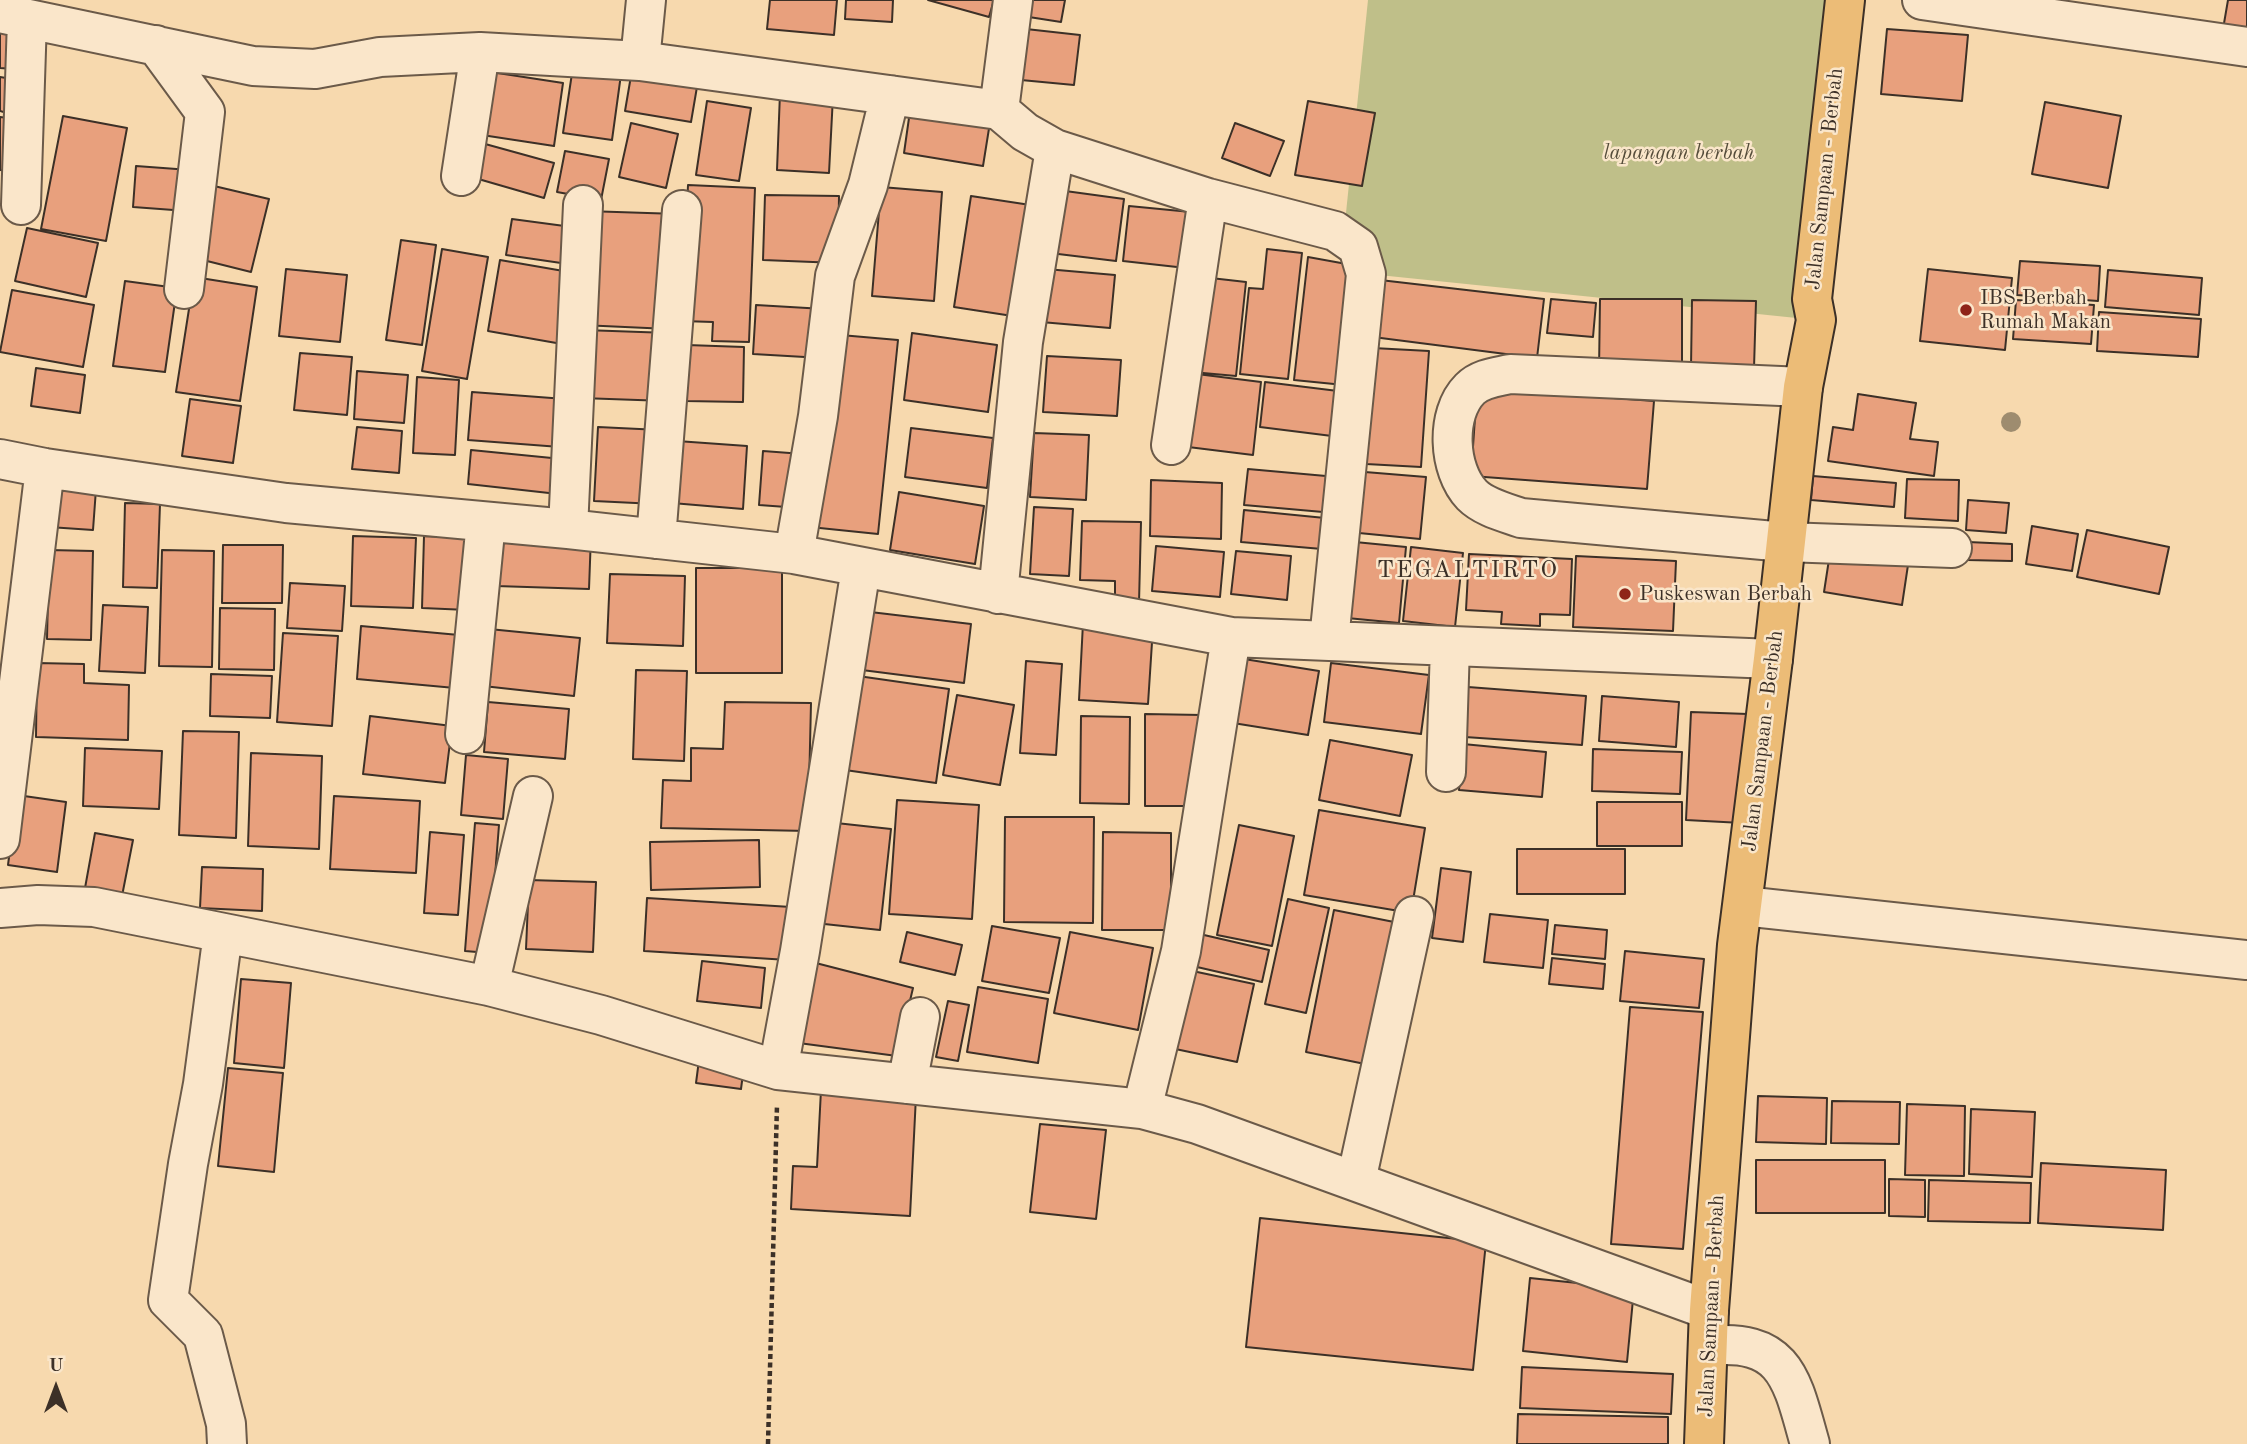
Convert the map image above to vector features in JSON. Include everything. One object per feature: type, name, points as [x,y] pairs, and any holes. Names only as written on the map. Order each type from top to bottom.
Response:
[{"type":"main road","name":"Jalan Sampaan - Berbah","points":[[1704,1444],[1708,1328],[1737,944],[1773,659],[1803,387],[1816,320],[1812,299],[1845,0]]},
{"type":"street","points":[[640,61],[646,0]]},
{"type":"street","points":[[999,110],[1013,0]]},
{"type":"street","points":[[1922,0],[2247,47]]},
{"type":"street","points":[[20,205],[14,16],[253,66],[315,69],[380,57],[481,52],[640,61],[999,110],[1025,132],[1055,149],[1208,198],[1335,231],[1358,247],[1366,274],[1329,640]]},
{"type":"street","points":[[156,45],[205,112],[184,289]]},
{"type":"street","points":[[461,176],[481,52]]},
{"type":"street","points":[[794,554],[818,416],[835,276],[868,185],[890,95]]},
{"type":"street","points":[[998,594],[1023,342],[1055,149]]},
{"type":"street","points":[[1171,445],[1208,198]]},
{"type":"street","points":[[568,529],[583,205]]},
{"type":"street","points":[[656,539],[682,210]]},
{"type":"street","points":[[1803,387],[1510,374],[1487,379],[1470,389],[1459,407],[1453,430],[1452,454],[1457,472],[1472,495],[1494,509],[1521,518],[1785,542],[1952,548]]},
{"type":"street","points":[[0,459],[286,503],[568,529],[794,554],[1231,637],[1773,659]]},
{"type":"street","points":[[0,839],[45,468]]},
{"type":"street","points":[[465,734],[486,522]]},
{"type":"street","points":[[778,1070],[803,937],[861,568]]},
{"type":"street","points":[[1142,1109],[1181,951],[1231,637]]},
{"type":"street","points":[[1446,772],[1450,646]]},
{"type":"street","points":[[489,986],[533,796]]},
{"type":"street","points":[[0,908],[38,905],[94,906],[489,986],[601,1015],[778,1070],[1142,1109],[1196,1124],[1356,1181],[1708,1328],[1732,1344],[1752,1347],[1773,1359],[1793,1383],[1810,1444]]},
{"type":"street","points":[[1743,906],[2247,960]]},
{"type":"street","points":[[1356,1181],[1413,916]]},
{"type":"street","points":[[223,933],[203,1084],[168,1300],[203,1335],[226,1424],[227,1444]]},
{"type":"street","points":[[907,1084],[920,1017]]},
{"type":"path","points":[[768,1444],[778,1070]]},
{"type":"green space","name":"lapangan berbah","points":[[1368,0],[1850,0],[1816,320],[1340,271]]},
{"type":"building","points":[[770,0],[837,0],[834,35],[767,29]]},
{"type":"building","points":[[846,0],[893,0],[892,22],[845,19]]},
{"type":"building","points":[[928,0],[994,0],[989,17]]},
{"type":"building","points":[[1018,0],[1065,0],[1061,22],[1016,15]]},
{"type":"building","points":[[2228,0],[2247,0],[2247,38],[2222,35]]},
{"type":"building","points":[[0,19],[19,22],[14,69],[0,68]]},
{"type":"building","points":[[1026,29],[1080,35],[1074,85],[1021,80]]},
{"type":"building","points":[[1887,29],[1968,35],[1962,101],[1881,94]]},
{"type":"building","points":[[574,60],[622,67],[612,140],[563,133]]},
{"type":"building","points":[[632,70],[698,81],[691,122],[625,111]]},
{"type":"building","points":[[491,72],[563,83],[554,146],[482,135]]},
{"type":"building","points":[[0,77],[12,79],[7,113],[0,111]]},
{"type":"building","points":[[780,93],[833,96],[829,173],[777,170]]},
{"type":"building","points":[[707,101],[751,108],[739,181],[696,175]]},
{"type":"building","points":[[1308,101],[1375,113],[1362,186],[1295,175]]},
{"type":"building","points":[[2045,102],[2121,116],[2108,188],[2032,174]]},
{"type":"building","points":[[911,104],[991,116],[983,166],[904,153]]},
{"type":"building","points":[[63,116],[127,128],[106,241],[41,229]]},
{"type":"building","points":[[0,117],[15,119],[9,171],[0,170]]},
{"type":"building","points":[[631,123],[678,134],[666,188],[619,177]]},
{"type":"building","points":[[1235,123],[1284,141],[1270,176],[1222,158]]},
{"type":"building","points":[[478,142],[554,163],[544,198],[468,176]]},
{"type":"building","points":[[565,151],[609,159],[601,200],[557,192]]},
{"type":"building","points":[[136,166],[190,170],[187,211],[133,207]]},
{"type":"building","points":[[688,185],[755,188],[749,342],[712,341],[713,322],[682,321]]},
{"type":"building","points":[[214,186],[269,199],[251,272],[195,258]]},
{"type":"building","points":[[881,187],[942,192],[934,301],[872,296]]},
{"type":"building","points":[[1058,190],[1124,199],[1116,261],[1050,253]]},
{"type":"building","points":[[765,195],[839,196],[838,263],[763,260]]},
{"type":"building","points":[[971,196],[1037,206],[1019,317],[954,307]]},
{"type":"building","points":[[1129,206],[1201,213],[1195,269],[1123,261]]},
{"type":"building","points":[[586,211],[678,214],[669,329],[581,325]]},
{"type":"building","points":[[512,219],[572,227],[568,264],[506,255]]},
{"type":"building","points":[[27,228],[98,243],[86,297],[15,281]]},
{"type":"building","points":[[401,240],[436,245],[422,345],[386,340]]},
{"type":"building","points":[[442,249],[488,257],[467,379],[422,371]]},
{"type":"building","points":[[1267,249],[1302,253],[1288,379],[1240,374],[1249,288],[1263,289]]},
{"type":"building","points":[[1308,257],[1352,265],[1344,385],[1294,380]]},
{"type":"building","points":[[500,260],[575,273],[562,344],[488,331]]},
{"type":"building","points":[[2020,261],[2100,266],[2098,301],[2017,295]]},
{"type":"building","points":[[286,269],[347,275],[340,342],[279,336]]},
{"type":"building","points":[[1046,269],[1115,275],[1110,328],[1041,322]]},
{"type":"building","name":"IBS Berbah Rumah Makan","points":[[1928,269],[2012,278],[2005,350],[1920,341]]},
{"type":"building","points":[[2108,270],[2202,278],[2199,315],[2105,307]]},
{"type":"building","points":[[194,277],[257,287],[240,401],[176,392]]},
{"type":"building","points":[[1202,277],[1246,282],[1236,376],[1192,372]]},
{"type":"building","points":[[1380,280],[1544,299],[1537,358],[1373,337]]},
{"type":"building","points":[[125,281],[177,288],[165,372],[113,366]]},
{"type":"building","points":[[12,290],[94,305],[83,367],[0,352]]},
{"type":"building","points":[[1551,299],[1596,303],[1593,337],[1547,333]]},
{"type":"building","points":[[1600,299],[1682,299],[1682,372],[1599,371]]},
{"type":"building","points":[[1692,300],[1756,301],[1754,368],[1691,367]]},
{"type":"building","points":[[2016,300],[2094,305],[2091,344],[2013,339]]},
{"type":"building","points":[[756,305],[824,309],[822,358],[753,354]]},
{"type":"building","points":[[2099,312],[2201,319],[2198,357],[2097,351]]},
{"type":"building","points":[[584,330],[669,333],[666,401],[581,398]]},
{"type":"building","points":[[912,333],[997,345],[988,412],[904,400]]},
{"type":"building","points":[[829,334],[898,340],[878,534],[810,527]]},
{"type":"building","points":[[687,345],[744,347],[743,402],[685,401]]},
{"type":"building","points":[[1373,348],[1429,351],[1421,467],[1366,464]]},
{"type":"building","points":[[300,353],[352,357],[347,415],[294,410]]},
{"type":"building","points":[[1047,356],[1121,360],[1117,416],[1043,412]]},
{"type":"building","points":[[36,368],[85,375],[80,413],[31,406]]},
{"type":"building","points":[[357,371],[408,375],[404,423],[354,419]]},
{"type":"building","points":[[1189,373],[1261,382],[1253,455],[1180,446]]},
{"type":"building","points":[[417,377],[459,380],[455,455],[413,453]]},
{"type":"building","points":[[1265,382],[1346,392],[1340,437],[1260,427]]},
{"type":"building","points":[[1477,388],[1654,401],[1647,489],[1471,476]]},
{"type":"building","points":[[472,392],[565,399],[560,447],[468,440]]},
{"type":"building","points":[[1858,394],[1916,403],[1910,439],[1938,442],[1934,476],[1828,461],[1833,427],[1853,430]]},
{"type":"building","points":[[190,399],[241,406],[233,463],[182,456]]},
{"type":"building","points":[[357,427],[402,431],[399,473],[352,469]]},
{"type":"building","points":[[598,427],[660,430],[656,504],[594,501]]},
{"type":"building","points":[[911,428],[993,438],[987,488],[905,477]]},
{"type":"building","points":[[1034,433],[1089,435],[1086,500],[1030,497]]},
{"type":"building","points":[[677,441],[747,446],[743,509],[672,503]]},
{"type":"building","points":[[471,450],[562,459],[558,494],[468,484]]},
{"type":"building","points":[[763,451],[803,454],[800,508],[759,505]]},
{"type":"building","points":[[1248,469],[1326,476],[1323,512],[1244,505]]},
{"type":"building","points":[[1365,472],[1426,477],[1420,539],[1359,533]]},
{"type":"building","points":[[1813,476],[1896,483],[1894,507],[1811,500]]},
{"type":"building","points":[[1907,479],[1959,480],[1958,521],[1905,518]]},
{"type":"building","points":[[1151,480],[1222,483],[1221,539],[1150,536]]},
{"type":"building","points":[[52,486],[96,489],[93,530],[49,527]]},
{"type":"building","points":[[899,492],[984,506],[975,564],[890,550]]},
{"type":"building","points":[[1968,500],[2009,503],[2006,533],[1966,530]]},
{"type":"building","points":[[125,503],[160,504],[157,588],[123,587]]},
{"type":"building","points":[[1034,507],[1073,509],[1069,576],[1030,574]]},
{"type":"building","points":[[1244,510],[1325,518],[1322,549],[1241,542]]},
{"type":"building","points":[[1082,521],[1141,522],[1139,603],[1115,602],[1115,581],[1080,580]]},
{"type":"building","points":[[2032,526],[2078,534],[2072,571],[2026,564]]},
{"type":"building","points":[[2087,530],[2169,547],[2159,594],[2077,577]]},
{"type":"building","points":[[498,533],[591,535],[589,589],[496,586]]},
{"type":"building","points":[[353,536],[416,538],[413,608],[351,606]]},
{"type":"building","points":[[424,536],[470,538],[468,610],[422,608]]},
{"type":"building","points":[[1355,542],[1406,547],[1399,623],[1347,618]]},
{"type":"building","points":[[1968,542],[2012,544],[2012,561],[1967,560]]},
{"type":"building","points":[[223,545],[283,545],[282,603],[222,603]]},
{"type":"building","points":[[1156,546],[1224,552],[1220,597],[1152,591]]},
{"type":"building","points":[[1411,547],[1463,553],[1455,627],[1403,621]]},
{"type":"building","points":[[49,550],[93,551],[91,640],[47,639]]},
{"type":"building","points":[[162,550],[214,551],[212,667],[159,666]]},
{"type":"building","points":[[1236,551],[1291,556],[1287,600],[1231,594]]},
{"type":"building","points":[[1830,553],[1908,565],[1902,605],[1824,592]]},
{"type":"building","points":[[1469,554],[1572,559],[1570,615],[1540,614],[1540,626],[1501,624],[1502,612],[1466,610]]},
{"type":"building","name":"Puskeswan Berbah","points":[[1576,556],[1676,561],[1673,631],[1573,627]]},
{"type":"building","points":[[696,568],[782,568],[782,673],[696,673]]},
{"type":"building","points":[[610,574],[685,576],[683,646],[607,643]]},
{"type":"building","points":[[290,583],[345,586],[342,631],[287,628]]},
{"type":"building","points":[[103,605],[148,607],[145,673],[99,671]]},
{"type":"building","points":[[220,608],[275,609],[274,670],[219,669]]},
{"type":"building","points":[[862,611],[971,624],[964,683],[854,669]]},
{"type":"building","points":[[1083,623],[1153,627],[1148,704],[1079,700]]},
{"type":"building","points":[[361,626],[459,635],[455,688],[357,679]]},
{"type":"building","points":[[489,629],[580,638],[574,696],[483,686]]},
{"type":"building","points":[[283,633],[338,636],[332,726],[277,722]]},
{"type":"building","points":[[1244,659],[1319,671],[1308,735],[1233,723]]},
{"type":"building","points":[[1026,661],[1062,664],[1056,755],[1020,753]]},
{"type":"building","points":[[37,663],[84,664],[84,683],[129,685],[128,740],[36,737]]},
{"type":"building","points":[[1331,663],[1429,675],[1421,734],[1324,722]]},
{"type":"building","points":[[636,670],[687,671],[684,761],[633,759]]},
{"type":"building","points":[[211,674],[272,676],[270,718],[210,716]]},
{"type":"building","points":[[858,676],[949,689],[936,783],[845,770]]},
{"type":"building","points":[[1468,687],[1586,696],[1582,745],[1465,737]]},
{"type":"building","points":[[957,695],[1014,705],[1000,785],[943,775]]},
{"type":"building","points":[[1602,696],[1679,702],[1676,747],[1599,741]]},
{"type":"building","points":[[488,702],[569,709],[565,759],[484,752]]},
{"type":"building","points":[[725,702],[811,703],[808,831],[661,828],[663,780],[691,781],[691,748],[723,749]]},
{"type":"building","points":[[1691,712],[1748,714],[1742,823],[1686,820]]},
{"type":"building","points":[[1145,714],[1202,715],[1201,806],[1145,806]]},
{"type":"building","points":[[370,716],[452,726],[445,783],[363,774]]},
{"type":"building","points":[[1081,716],[1130,717],[1129,804],[1080,803]]},
{"type":"building","points":[[183,731],[239,732],[236,838],[179,835]]},
{"type":"building","points":[[1330,740],[1412,755],[1400,816],[1319,800]]},
{"type":"building","points":[[1463,744],[1546,752],[1542,797],[1459,790]]},
{"type":"building","points":[[85,748],[162,751],[159,809],[83,806]]},
{"type":"building","points":[[1593,749],[1682,752],[1680,794],[1592,791]]},
{"type":"building","points":[[251,753],[322,756],[319,849],[248,846]]},
{"type":"building","points":[[466,755],[508,759],[503,819],[461,815]]},
{"type":"building","points":[[17,795],[66,802],[57,872],[8,865]]},
{"type":"building","points":[[334,796],[420,801],[416,873],[330,869]]},
{"type":"building","points":[[897,800],[979,805],[972,919],[889,914]]},
{"type":"building","points":[[1597,802],[1682,802],[1682,846],[1597,846]]},
{"type":"building","points":[[1319,810],[1425,828],[1411,913],[1304,895]]},
{"type":"building","points":[[1005,817],[1094,817],[1093,923],[1004,922]]},
{"type":"building","points":[[827,822],[891,829],[880,930],[815,923]]},
{"type":"building","points":[[475,823],[499,825],[489,953],[465,951]]},
{"type":"building","points":[[1239,825],[1294,836],[1272,946],[1217,935]]},
{"type":"building","points":[[430,832],[464,835],[458,915],[424,913]]},
{"type":"building","points":[[1103,832],[1171,833],[1171,930],[1102,930]]},
{"type":"building","points":[[95,833],[133,840],[122,896],[85,888]]},
{"type":"building","points":[[759,840],[760,887],[651,890],[650,842]]},
{"type":"building","points":[[1517,849],[1625,849],[1625,894],[1517,894]]},
{"type":"building","points":[[202,867],[263,869],[262,911],[200,908]]},
{"type":"building","points":[[1441,868],[1471,872],[1463,942],[1432,938]]},
{"type":"building","points":[[529,880],[596,882],[593,952],[526,949]]},
{"type":"building","points":[[647,898],[791,907],[788,960],[644,951]]},
{"type":"building","points":[[1288,899],[1329,908],[1306,1013],[1265,1004]]},
{"type":"building","points":[[1334,910],[1394,922],[1365,1064],[1306,1052]]},
{"type":"building","points":[[1490,914],[1548,920],[1543,968],[1484,962]]},
{"type":"building","points":[[1555,925],[1607,930],[1605,959],[1552,954]]},
{"type":"building","points":[[992,926],[1060,938],[1049,993],[982,981]]},
{"type":"building","points":[[907,932],[962,945],[955,975],[900,962]]},
{"type":"building","points":[[1070,932],[1153,948],[1138,1030],[1054,1013]]},
{"type":"building","points":[[1191,932],[1269,950],[1262,982],[1184,964]]},
{"type":"building","points":[[1625,951],[1704,959],[1699,1008],[1620,1001]]},
{"type":"building","points":[[1552,958],[1605,964],[1603,989],[1549,984]]},
{"type":"building","points":[[702,961],[765,968],[761,1008],[697,1001]]},
{"type":"building","points":[[808,961],[913,988],[897,1056],[791,1042]]},
{"type":"building","points":[[1183,969],[1254,984],[1237,1062],[1166,1047]]},
{"type":"building","points":[[241,979],[291,983],[284,1068],[234,1063]]},
{"type":"building","points":[[978,987],[1048,999],[1038,1063],[967,1052]]},
{"type":"building","points":[[948,1001],[969,1005],[958,1061],[936,1057]]},
{"type":"building","points":[[1630,1007],[1703,1012],[1683,1249],[1611,1244]]},
{"type":"building","points":[[699,1060],[744,1066],[741,1089],[696,1083]]},
{"type":"building","points":[[228,1068],[283,1073],[274,1172],[218,1166]]},
{"type":"building","points":[[821,1090],[916,1096],[910,1216],[791,1209],[793,1166],[817,1167]]},
{"type":"building","points":[[1758,1096],[1827,1098],[1826,1144],[1756,1142]]},
{"type":"building","points":[[1832,1101],[1900,1102],[1899,1144],[1831,1143]]},
{"type":"building","points":[[1907,1104],[1965,1106],[1964,1176],[1905,1175]]},
{"type":"building","points":[[1971,1109],[2035,1112],[2032,1177],[1969,1174]]},
{"type":"building","points":[[1040,1124],[1106,1130],[1096,1219],[1030,1212]]},
{"type":"building","points":[[1756,1160],[1885,1160],[1885,1213],[1756,1213]]},
{"type":"building","points":[[2041,1163],[2166,1170],[2163,1230],[2038,1223]]},
{"type":"building","points":[[1889,1179],[1925,1180],[1925,1217],[1889,1216]]},
{"type":"building","points":[[1929,1180],[2031,1183],[2030,1223],[1928,1221]]},
{"type":"building","points":[[1260,1218],[1486,1242],[1473,1370],[1246,1347]]},
{"type":"building","points":[[1530,1278],[1634,1289],[1627,1362],[1523,1351]]},
{"type":"building","points":[[1522,1367],[1673,1374],[1671,1414],[1520,1408]]},
{"type":"building","points":[[1518,1414],[1668,1417],[1668,1444],[1517,1444]]},
{"type":"place","name":"IBS Berbah Rumah Makan","points":[[1966,310]]},
{"type":"place","name":"Puskeswan Berbah","points":[[1625,594]]},
{"type":"district","name":"TEGALTIRTO","points":[[1468,571]]}]
